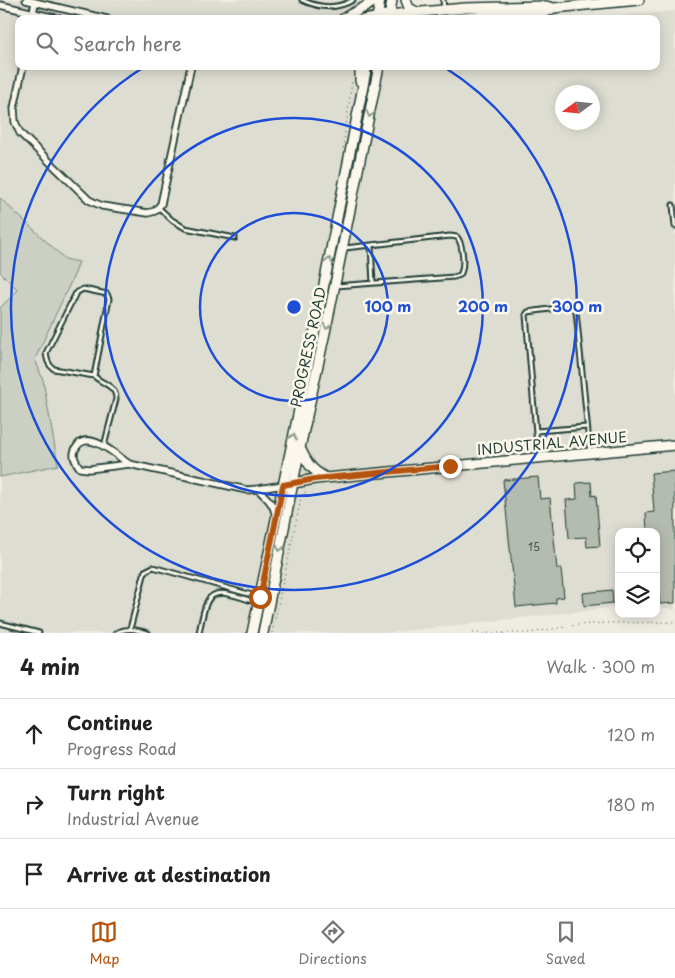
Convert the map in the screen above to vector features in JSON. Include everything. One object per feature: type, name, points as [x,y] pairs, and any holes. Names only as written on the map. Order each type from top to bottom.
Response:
[{"type":"main road","points":[[348,15],[375,0]]},
{"type":"main road","points":[[378,15],[380,0]]},
{"type":"main road","points":[[389,15],[392,0]]},
{"type":"main road","points":[[406,0],[409,8],[417,12]]},
{"type":"main road","points":[[400,15],[491,4],[554,8],[639,0]]},
{"type":"main road","points":[[504,15],[546,12],[554,8]]},
{"type":"main road","points":[[360,70],[361,94]]},
{"type":"main road","name":"PROGRESS ROAD","points":[[252,633],[303,391],[366,70]]},
{"type":"main road","name":"PROGRESS ROAD","points":[[263,633],[378,70]]},
{"type":"main road","name":"INDUSTRIAL AVENUE","points":[[283,485],[326,478],[675,445]]},
{"type":"main road","points":[[300,448],[310,467],[326,478]]},
{"type":"street","points":[[26,0],[90,15]]},
{"type":"street","points":[[32,15],[35,2]]},
{"type":"street","points":[[0,6],[29,15]]},
{"type":"street","points":[[22,70],[14,108],[15,122],[20,133],[89,200],[102,206],[148,214],[155,211],[161,204],[190,70]]},
{"type":"street","points":[[128,464],[98,442],[88,440],[79,443],[74,451],[74,460],[80,468],[89,469],[128,464],[248,490],[283,485]]},
{"type":"street","points":[[258,490],[274,506],[276,519]]},
{"type":"lane","points":[[302,0],[324,8],[346,4],[353,0]]},
{"type":"lane","points":[[443,0],[444,10]]},
{"type":"lane","points":[[673,205],[675,226]]},
{"type":"lane","points":[[158,207],[172,220],[185,228],[235,238]]},
{"type":"lane","points":[[335,286],[454,277],[460,275],[463,271],[461,242],[457,237],[450,236],[342,248]]},
{"type":"lane","points":[[371,246],[373,283]]},
{"type":"lane","points":[[94,376],[109,299],[107,294],[83,289],[76,293],[46,353],[47,361],[54,369],[94,376],[113,389],[116,399],[104,446]]},
{"type":"lane","points":[[538,458],[526,315],[528,312],[572,306],[576,311],[590,453]]},
{"type":"lane","points":[[536,431],[587,427]]},
{"type":"lane","points":[[130,629],[145,571],[153,567],[259,600]]},
{"type":"lane","points":[[199,633],[208,601],[214,594],[222,592],[259,600]]},
{"type":"lane","points":[[0,623],[39,633]]},
{"type":"lane","points":[[116,633],[130,629],[148,633]]},
{"type":"path","points":[[272,633],[302,494],[306,492],[305,481]]},
{"type":"path","points":[[473,633],[529,632],[604,623],[675,622]]},
{"type":"shaded area","points":[[3,0],[364,0],[361,15],[15,15],[15,70],[660,70],[660,15],[629,15],[675,11],[675,610],[660,607],[660,528],[615,528],[615,607],[386,633],[0,632],[0,477],[58,465],[43,380],[35,359],[79,262],[65,260],[0,198],[0,18]]},
{"type":"shaded area","points":[[0,198],[65,259],[79,262],[35,359],[43,380],[58,465],[0,477],[0,308],[18,290],[0,272]]},
{"type":"shaded area","points":[[0,272],[18,290],[0,308]]},
{"type":"building","points":[[675,471],[675,603],[660,604],[660,528],[647,528],[646,513],[654,512],[651,473]]},
{"type":"building","points":[[538,477],[540,499],[550,498],[557,569],[561,569],[564,597],[556,598],[556,603],[516,607],[503,480]]},
{"type":"building","points":[[591,482],[592,496],[596,495],[600,546],[587,547],[586,537],[569,538],[566,500],[577,499],[576,483]]},
{"type":"building","points":[[612,590],[613,603],[584,606],[583,593]]},
{"type":"route","points":[[260,597],[283,485],[315,479],[450,466]]}]
